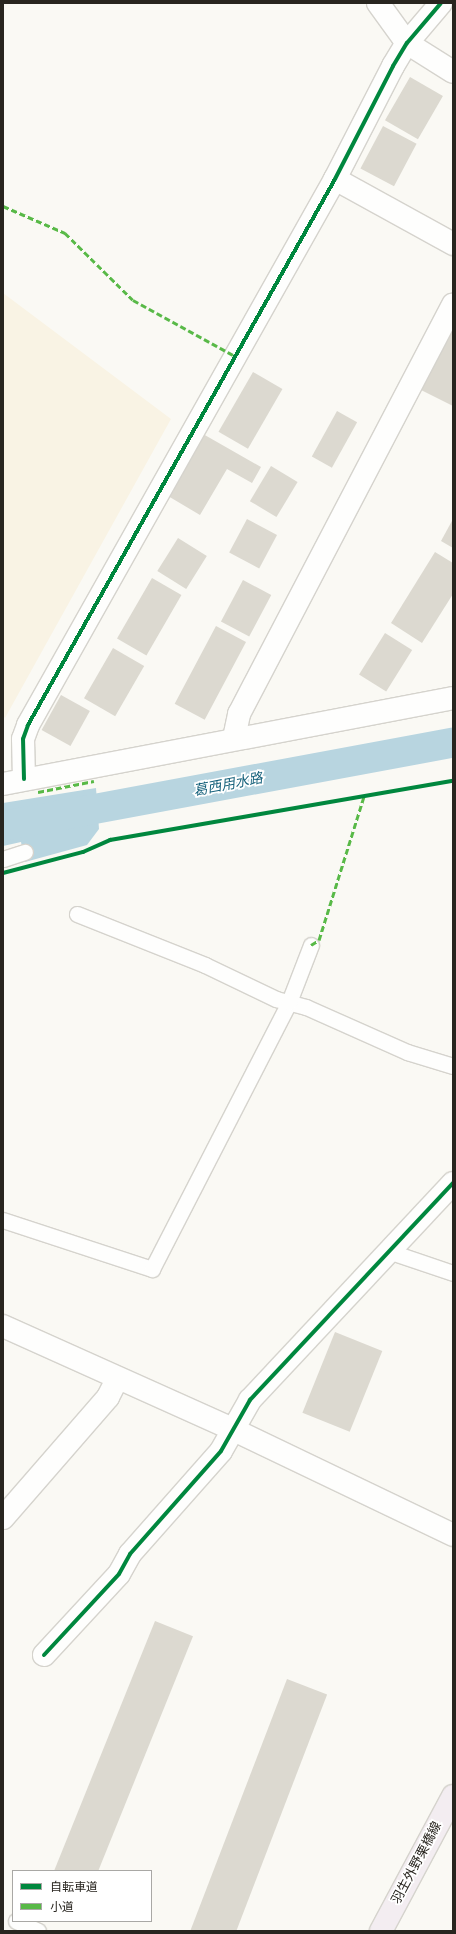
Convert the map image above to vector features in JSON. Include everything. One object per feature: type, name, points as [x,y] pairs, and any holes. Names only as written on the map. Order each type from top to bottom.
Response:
[{"type":"main road","name":"羽生外野栗橋線","points":[[381,1931],[453,1796]]},
{"type":"street","points":[[378,3],[407,43],[453,72]]},
{"type":"street","points":[[24,779],[23,740],[28,725],[334,179],[407,43],[441,3]]},
{"type":"street","points":[[334,179],[453,244]]},
{"type":"street","points":[[234,738],[239,714],[453,305]]},
{"type":"street","points":[[3,784],[234,738],[453,698]]},
{"type":"street","points":[[44,1655],[119,1574],[130,1554],[221,1451],[232,1429],[250,1400],[391,1252],[453,1183]]},
{"type":"street","points":[[3,1326],[117,1379],[232,1429],[453,1535]]},
{"type":"street","points":[[3,1518],[108,1397],[117,1379]]},
{"type":"lane","points":[[3,859],[25,852]]},
{"type":"lane","points":[[76,914],[407,1052],[453,1066]]},
{"type":"lane","points":[[3,1220],[152,1269],[289,1002],[311,945]]},
{"type":"lane","points":[[391,1252],[453,1273]]},
{"type":"lane","points":[[3,1915],[12,1920]]},
{"type":"lane","points":[[18,1922],[38,1931]]},
{"type":"shaded area","points":[[3,293],[171,419],[5,718],[3,716]]},
{"type":"water","points":[[96,788],[99,829],[87,845],[25,862],[21,842],[3,846],[3,803]]},
{"type":"building","points":[[410,77],[443,96],[418,139],[385,120]]},
{"type":"building","points":[[383,126],[417,144],[394,186],[360,168]]},
{"type":"building","points":[[453,330],[453,406],[421,390]]},
{"type":"building","points":[[253,372],[282,389],[248,449],[218,432]]},
{"type":"building","points":[[337,411],[357,422],[332,468],[312,456]]},
{"type":"building","points":[[203,434],[261,467],[252,483],[227,469],[200,515],[168,496]]},
{"type":"building","points":[[271,466],[298,482],[276,517],[250,501]]},
{"type":"building","points":[[247,519],[277,535],[259,569],[229,553]]},
{"type":"building","points":[[453,519],[453,548],[441,541]]},
{"type":"building","points":[[178,538],[207,556],[186,589],[157,571]]},
{"type":"building","points":[[435,552],[453,563],[453,594],[422,643],[391,623]]},
{"type":"building","points":[[152,578],[181,595],[146,656],[117,639]]},
{"type":"building","points":[[243,580],[271,595],[249,637],[221,621]]},
{"type":"building","points":[[216,626],[246,642],[205,720],[175,704]]},
{"type":"building","points":[[385,633],[412,650],[386,692],[359,675]]},
{"type":"building","points":[[113,648],[144,666],[115,716],[84,698]]},
{"type":"building","points":[[61,695],[90,711],[70,746],[42,730]]},
{"type":"building","points":[[335,1332],[382,1351],[350,1432],[302,1413]]},
{"type":"building","points":[[155,1621],[193,1636],[99,1870],[54,1870]]},
{"type":"building","points":[[287,1679],[327,1694],[236,1931],[190,1931]]},
{"type":"waterway","name":"葛西用水路","points":[[3,826],[453,743]]},
{"type":"marked path","points":[[3,206],[65,233],[133,300],[235,356]]},
{"type":"marked path","points":[[38,792],[94,781]]},
{"type":"marked path","points":[[311,945],[319,940],[364,796]]},
{"type":"cycle path","points":[[24,779],[23,739],[28,725],[335,179],[393,66],[407,43],[441,3]]},
{"type":"cycle path","points":[[3,873],[83,852],[110,840],[453,781]]},
{"type":"cycle path","points":[[44,1655],[119,1574],[130,1554],[221,1451],[250,1400],[453,1183]]}]
